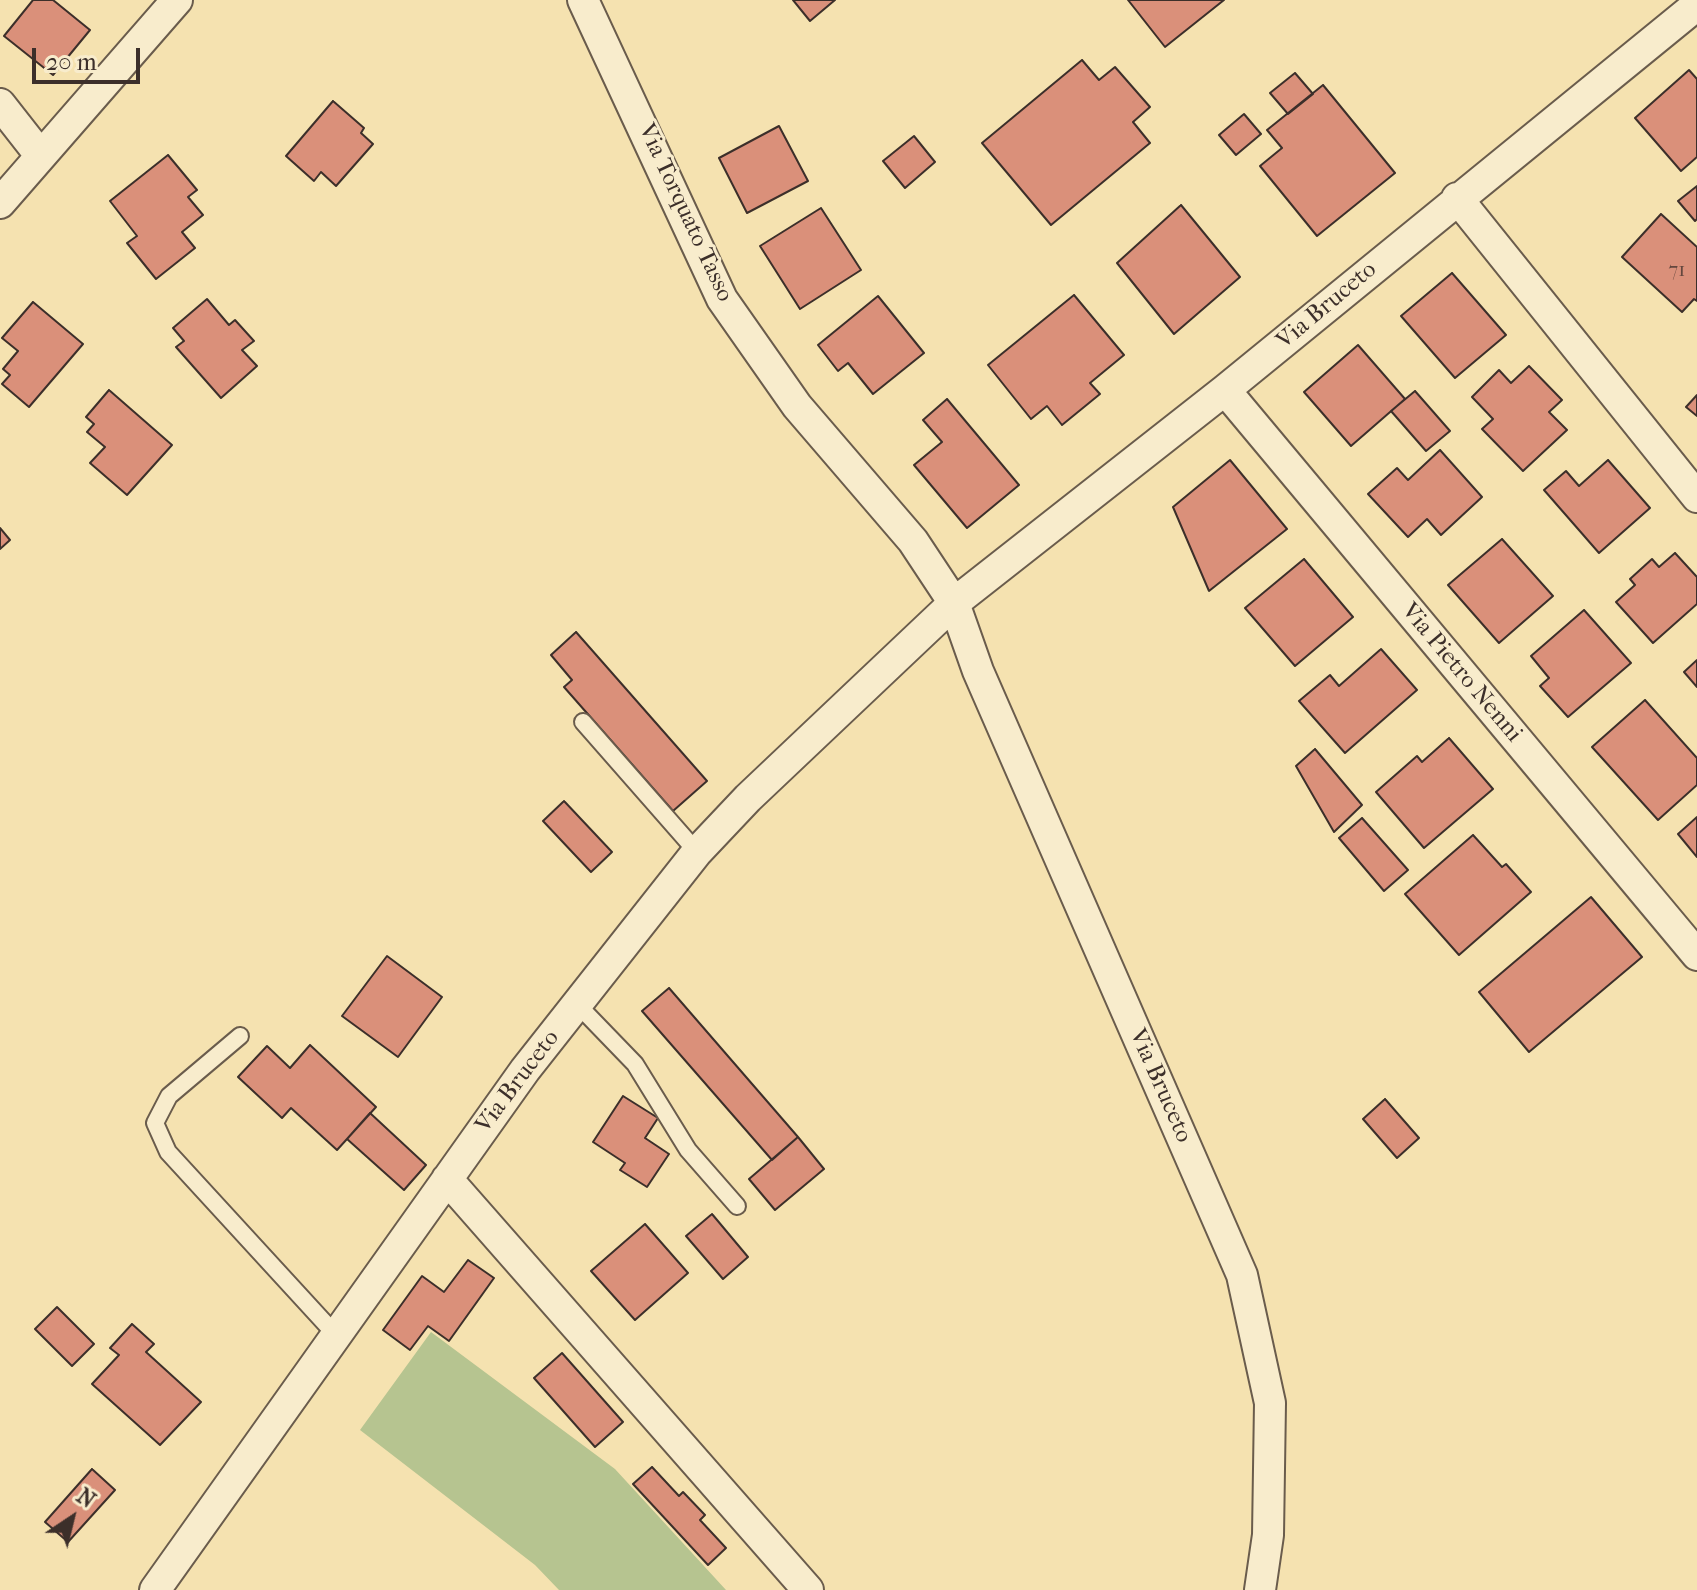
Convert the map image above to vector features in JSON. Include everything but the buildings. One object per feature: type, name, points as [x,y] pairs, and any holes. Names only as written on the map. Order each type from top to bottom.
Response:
[{"type":"street","points":[[0,203],[177,0]]},
{"type":"street","name":"Via Torquato Tasso","points":[[583,0],[722,299],[797,406],[913,541],[954,603]]},
{"type":"street","name":"Via Bruceto","points":[[155,1590],[335,1334],[577,1004],[697,852],[748,798],[954,603],[1225,390],[1697,5]]},
{"type":"street","points":[[0,104],[40,155]]},
{"type":"street","points":[[1457,198],[1697,497]]},
{"type":"street","name":"Via Pietro Nenni","points":[[1225,390],[1697,955]]},
{"type":"street","name":"Via Bruceto","points":[[954,603],[978,671],[1242,1275],[1270,1403],[1268,1535],[1260,1590]]},
{"type":"street","points":[[447,1179],[808,1590]]},
{"type":"lane","points":[[583,722],[697,852]]},
{"type":"lane","points":[[577,1004],[635,1064],[688,1150],[737,1206]]},
{"type":"lane","points":[[240,1036],[169,1096],[155,1123],[168,1152],[335,1334]]},
{"type":"green space","points":[[431,1332],[615,1469],[726,1590],[559,1590],[535,1565],[360,1430]]}]
